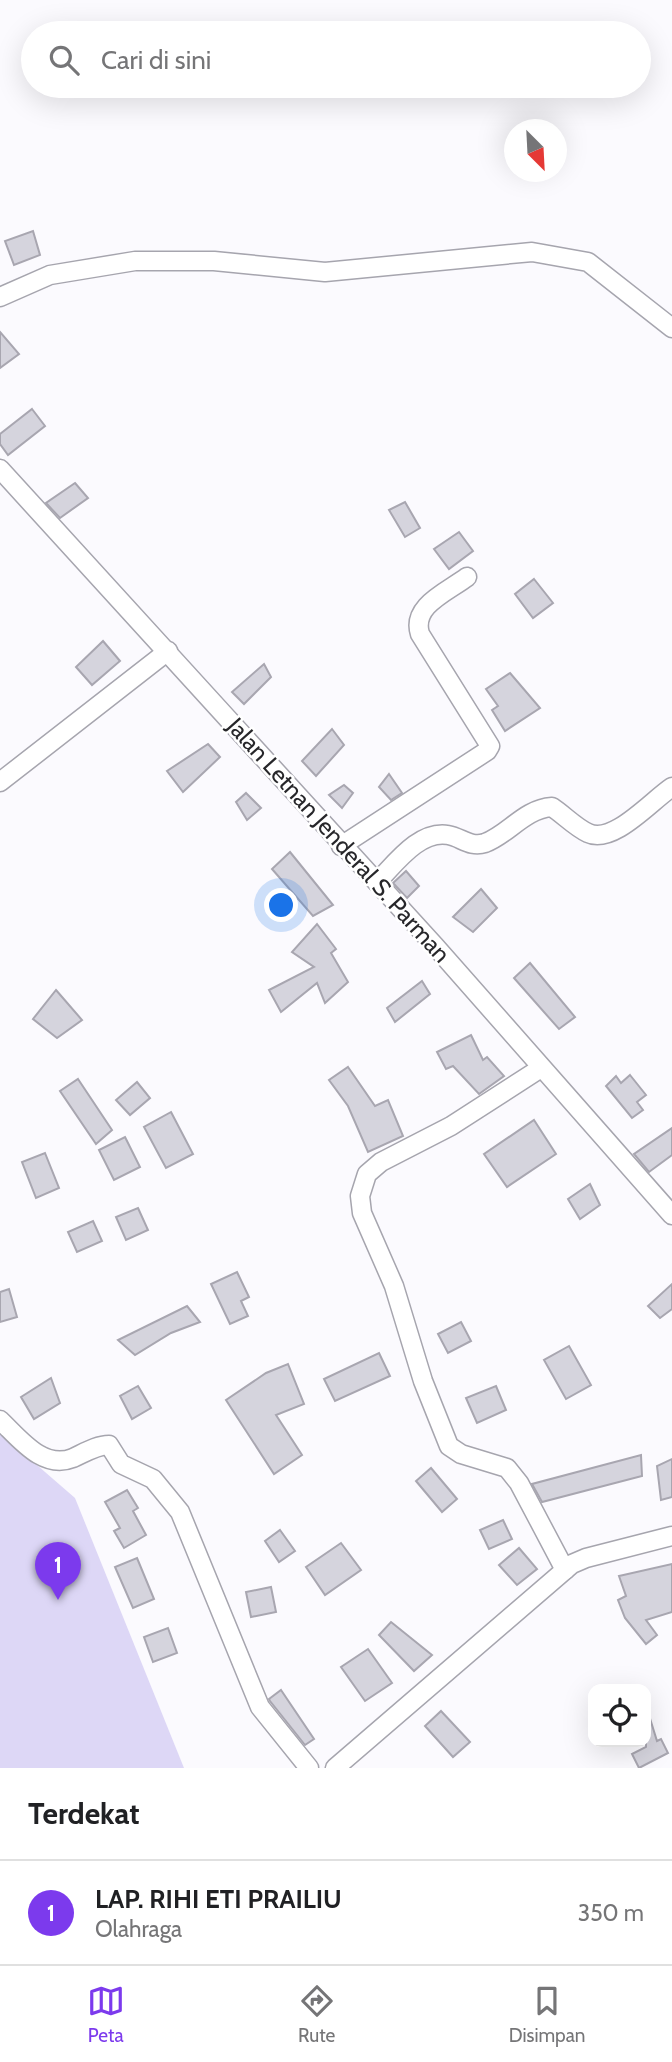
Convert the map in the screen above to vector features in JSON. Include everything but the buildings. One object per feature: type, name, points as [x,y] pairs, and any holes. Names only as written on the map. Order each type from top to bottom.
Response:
[{"type":"street","points":[[0,297],[50,275],[135,261],[214,261],[325,272],[532,251],[588,262],[672,328]]},
{"type":"street","name":"Jalan Letnan Jenderal S. Parman","points":[[0,469],[169,651],[341,846],[377,882],[672,1216]]},
{"type":"street","points":[[341,846],[490,746],[420,634],[416,623],[420,611],[467,577]]},
{"type":"street","points":[[0,782],[169,651]]},
{"type":"street","points":[[377,882],[413,847],[434,835],[449,835],[467,843],[481,844],[500,835],[534,810],[552,807],[587,833],[600,837],[617,831],[672,787]]},
{"type":"street","points":[[541,1068],[451,1126],[381,1161],[367,1174],[360,1196],[362,1213],[394,1286],[423,1381],[449,1446],[461,1454],[507,1468],[519,1483],[565,1570]]},
{"type":"street","points":[[0,1420],[37,1454],[50,1461],[65,1461],[109,1445],[121,1464],[153,1479],[166,1492],[180,1511],[206,1570],[260,1707],[309,1768]]},
{"type":"street","points":[[335,1768],[565,1570],[586,1558],[672,1536]]},
{"type":"shaded area","points":[[0,1433],[75,1498],[184,1768],[0,1768]]},
{"type":"place","name":"LAP. RIHI ETI PRAILIU","points":[[58,1600]]}]
